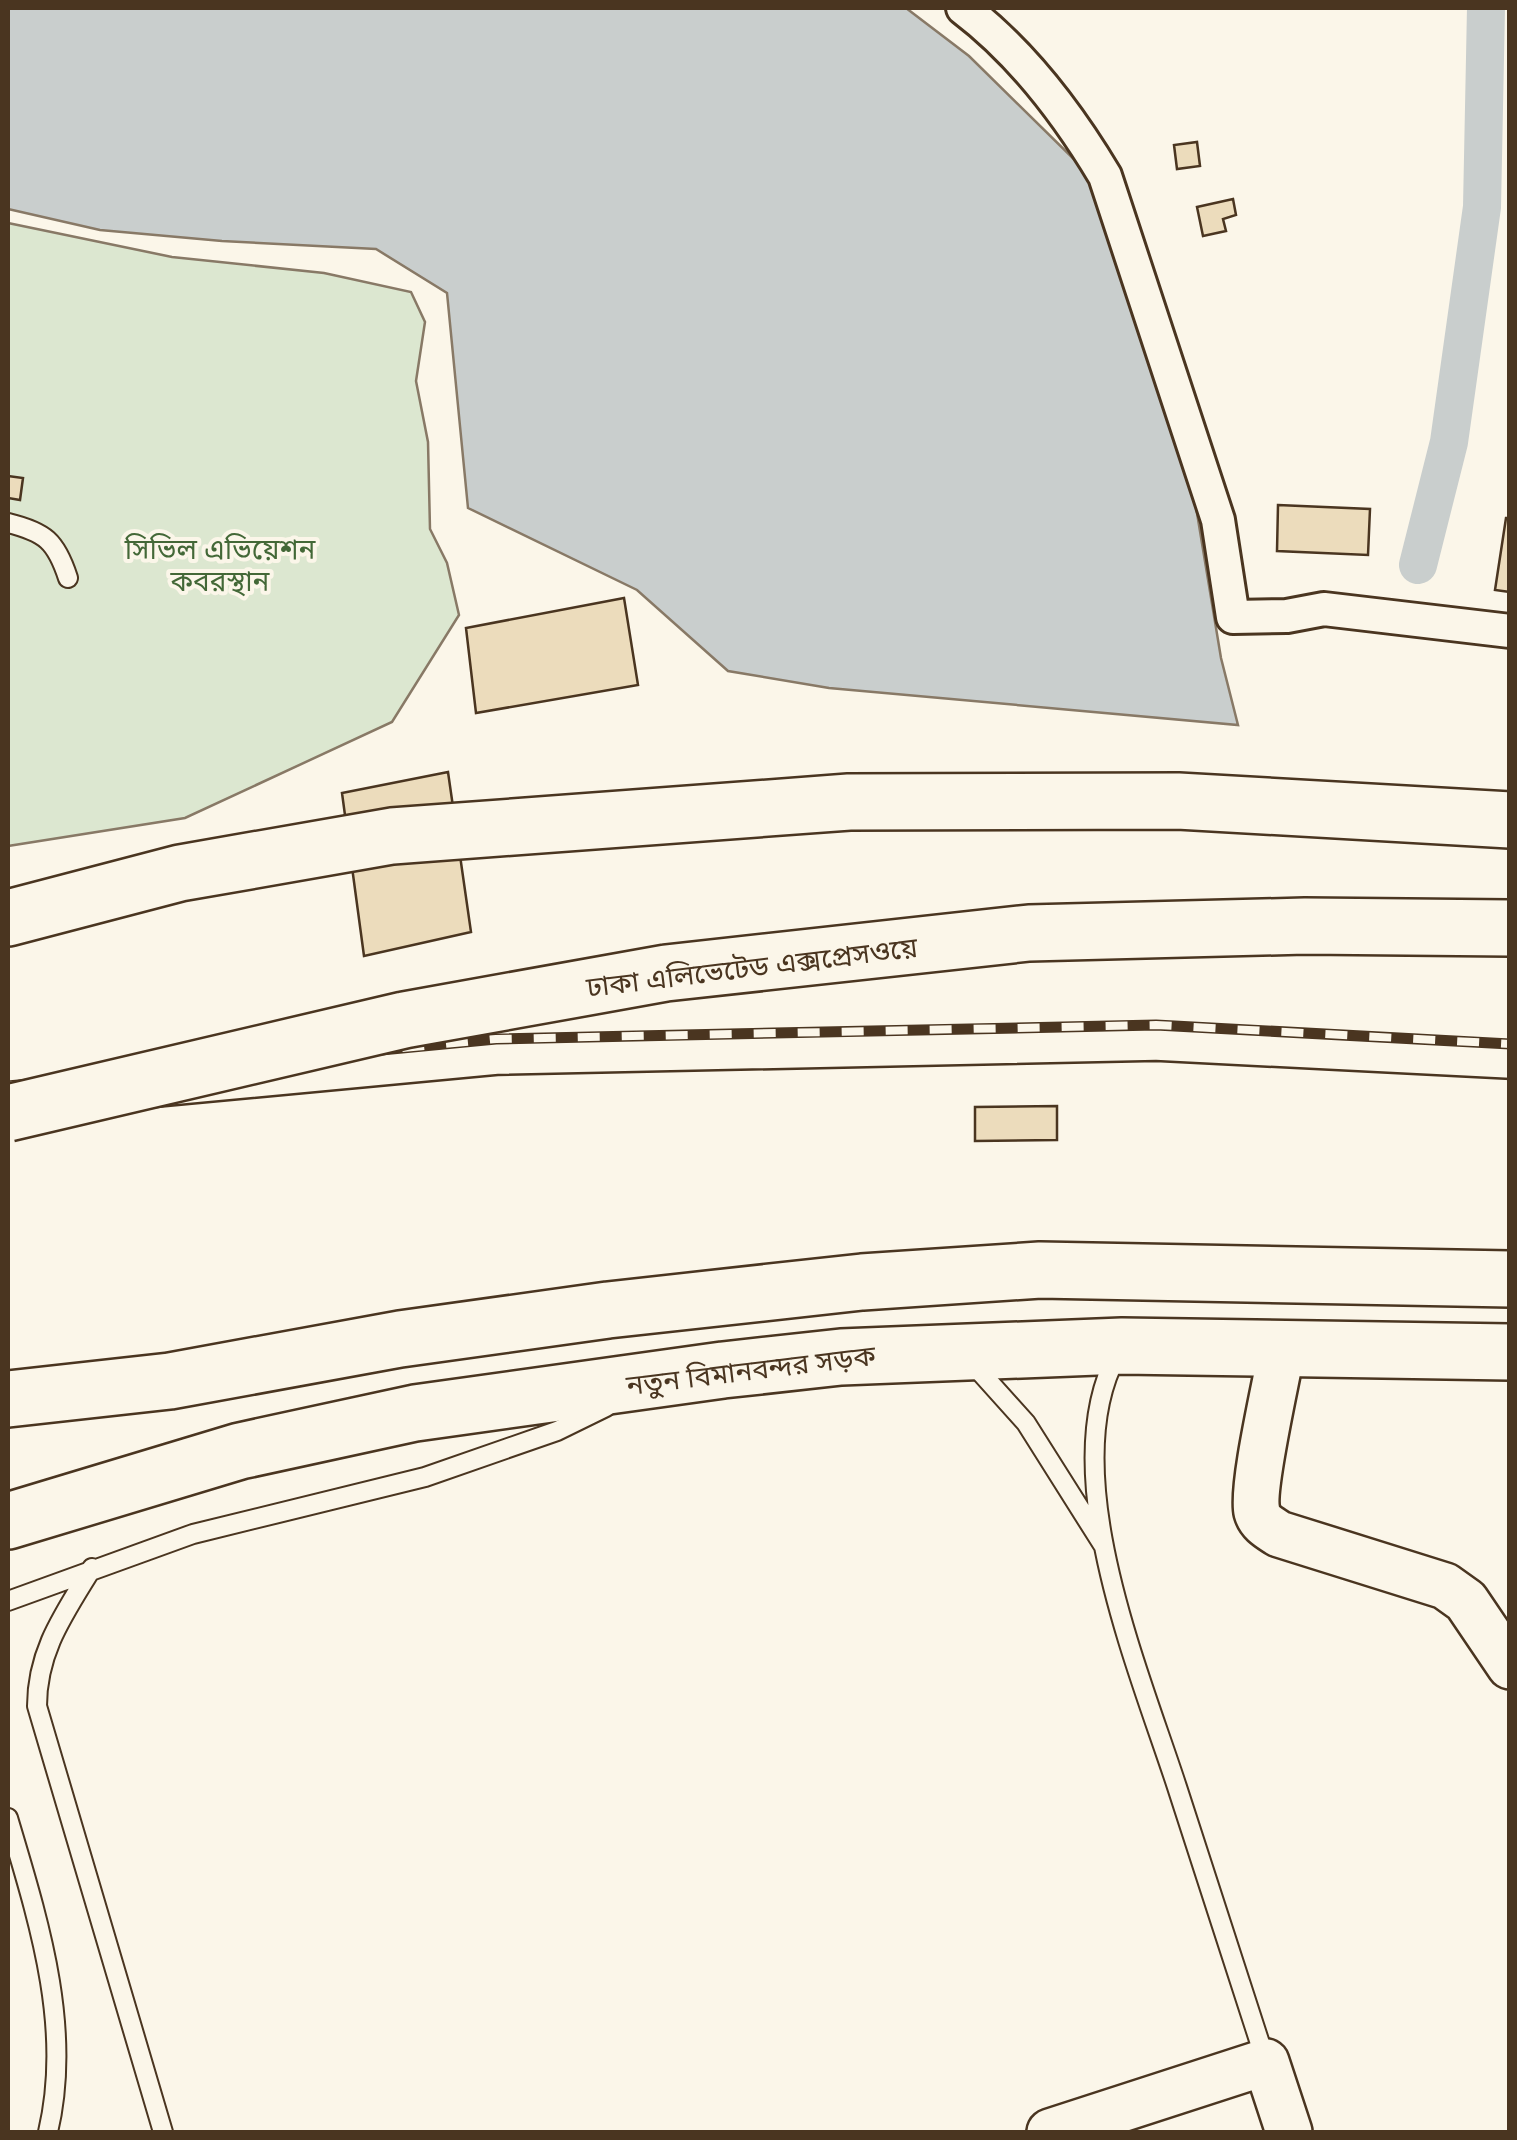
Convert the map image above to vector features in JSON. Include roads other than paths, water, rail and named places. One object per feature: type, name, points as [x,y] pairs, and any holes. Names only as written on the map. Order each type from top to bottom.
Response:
[{"type":"highway","points":[[8,918],[180,873],[392,836],[849,802],[1178,801],[1510,820]]},
{"type":"highway","name":"ঢাকা এলিভেটেড এক্সপ্রেসওয়ে","points":[[8,1113],[404,1020],[666,974],[1029,933],[1306,926],[1510,928]]},
{"type":"highway","points":[[8,1399],[170,1381],[400,1339],[608,1310],[862,1282],[1040,1270],[1510,1279]]},
{"type":"highway","name":"নতুন বিমানবন্দর সড়ক","points":[[8,1521],[240,1451],[397,1416],[841,1357],[1122,1346],[1503,1356]]},
{"type":"main road","points":[[1282,1348],[1258,1482],[1257,1510],[1264,1524],[1278,1534],[1445,1586],[1466,1601],[1510,1666]]},
{"type":"main road","points":[[1050,2132],[1266,2062],[1290,2132]]},
{"type":"street","points":[[963,8],[990,28],[1076,127],[1106,176],[1218,520],[1233,618],[1324,610],[1510,631]]},
{"type":"lane","points":[[8,522],[36,530],[60,551],[68,578]]},
{"type":"lane","points":[[1122,1346],[1108,1372],[1093,1430],[1093,1469],[1103,1546],[1124,1627],[1266,2062]]},
{"type":"lane","points":[[961,1351],[1026,1424],[1103,1546]]},
{"type":"lane","points":[[8,1602],[192,1534],[426,1477],[557,1432],[660,1380]]},
{"type":"lane","points":[[92,1568],[49,1638],[39,1672],[37,1706],[163,2132]]},
{"type":"lane","points":[[8,1818],[54,2002],[57,2062],[48,2132]]},
{"type":"waterway","points":[[1418,565],[1449,442],[1482,207],[1486,8]]},
{"type":"tram line","points":[[8,1121],[498,1075],[1156,1061],[1510,1079]]},
{"type":"railway","points":[[8,1086],[496,1039],[1156,1025],[1510,1044]]},
{"type":"park label","name":"সিভিল এভিয়েশন কবরস্থান","points":[[220,565]]}]
